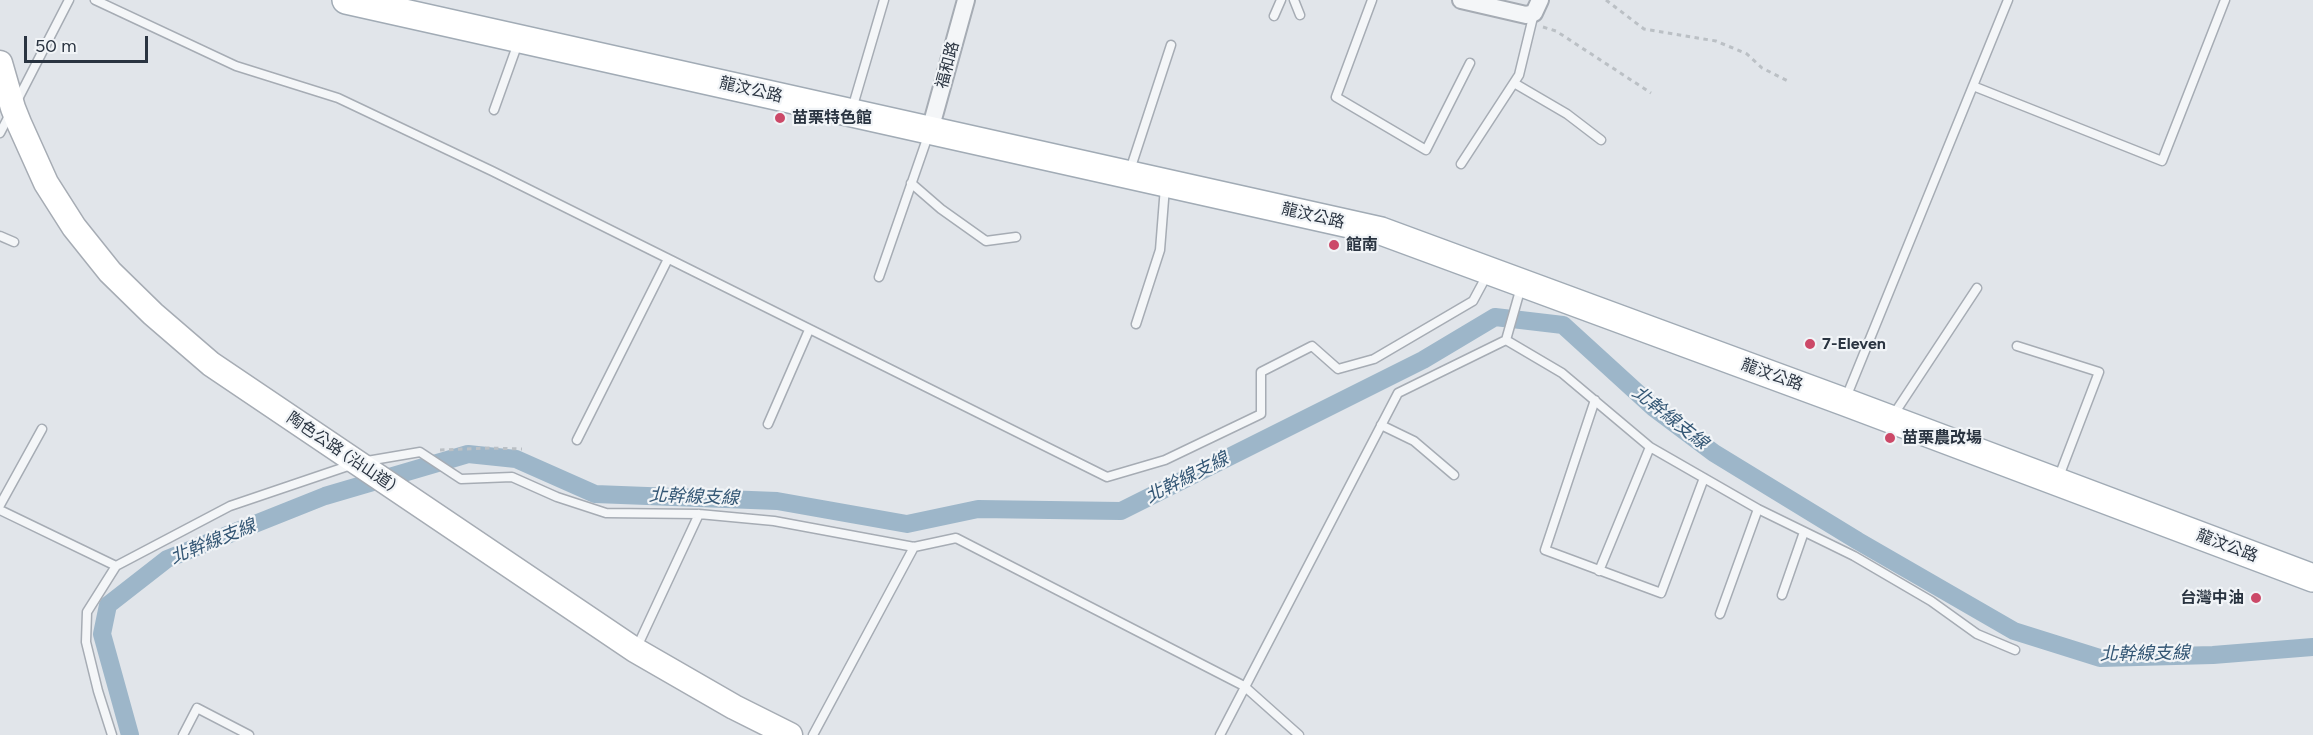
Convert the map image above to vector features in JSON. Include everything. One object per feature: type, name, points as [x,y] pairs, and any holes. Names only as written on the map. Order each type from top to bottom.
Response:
[{"type":"main road","name":"龍汶公路","points":[[346,0],[1381,231],[1845,402],[2313,579]]},
{"type":"main road","name":"陶色公路 (沿山道)","points":[[0,63],[13,108],[46,183],[74,227],[110,272],[153,314],[211,364],[635,650],[734,707],[790,735]]},
{"type":"street","name":"福和路","points":[[930,130],[966,0]]},
{"type":"street","points":[[1461,0],[1533,13]]},
{"type":"lane","points":[[0,133],[69,0]]},
{"type":"lane","points":[[95,0],[236,66],[338,98],[492,171],[1107,477],[1165,460],[1261,414],[1262,372],[1312,346],[1338,369],[1374,359],[1473,301],[1490,271]]},
{"type":"lane","points":[[851,112],[884,0]]},
{"type":"lane","points":[[1274,16],[1281,0]]},
{"type":"lane","points":[[1294,0],[1300,15]]},
{"type":"lane","points":[[1372,0],[1336,97],[1426,150],[1470,63]]},
{"type":"lane","points":[[1845,402],[2008,0]]},
{"type":"lane","points":[[1973,86],[2162,161],[2225,0]]},
{"type":"lane","points":[[1461,164],[1519,75],[1533,13]]},
{"type":"lane","points":[[494,110],[520,39]]},
{"type":"lane","points":[[1128,174],[1171,45]]},
{"type":"lane","points":[[1514,83],[1567,114],[1601,140]]},
{"type":"lane","points":[[879,277],[930,130]]},
{"type":"lane","points":[[911,183],[941,209],[986,241],[1016,237]]},
{"type":"lane","points":[[1136,324],[1160,250],[1166,183]]},
{"type":"lane","points":[[0,237],[14,242]]},
{"type":"lane","points":[[577,440],[668,259]]},
{"type":"lane","points":[[1220,735],[1398,393],[1506,340],[1522,283]]},
{"type":"lane","points":[[1890,420],[1977,288]]},
{"type":"lane","points":[[768,424],[809,330]]},
{"type":"lane","points":[[1506,340],[1562,373],[1650,447],[1758,509],[1854,556],[1931,601],[1977,634],[2015,650]]},
{"type":"lane","points":[[2017,346],[2099,372],[2057,482]]},
{"type":"lane","points":[[1595,400],[1545,550],[1661,593],[1704,478]]},
{"type":"lane","points":[[1381,425],[1414,441],[1454,475]]},
{"type":"lane","points":[[0,505],[42,429]]},
{"type":"lane","points":[[1599,571],[1650,447]]},
{"type":"lane","points":[[112,735],[86,642],[87,612],[116,566],[230,506],[357,463],[422,453],[461,479],[512,477],[557,497],[606,513],[699,514],[774,521],[914,547],[956,538],[1244,686],[1299,735]]},
{"type":"lane","points":[[1720,614],[1758,509]]},
{"type":"lane","points":[[0,510],[116,566]]},
{"type":"lane","points":[[635,650],[699,514]]},
{"type":"lane","points":[[1782,595],[1804,532]]},
{"type":"lane","points":[[813,735],[914,547]]},
{"type":"lane","points":[[183,735],[197,708],[249,735]]},
{"type":"path","points":[[1606,0],[1644,29],[1716,41],[1747,54],[1762,68],[1788,81]]},
{"type":"path","points":[[1533,13],[1556,31],[1651,93]]},
{"type":"path","points":[[422,453],[459,448],[522,449]]},
{"type":"waterway","name":"北幹線支線","points":[[130,735],[102,634],[108,605],[167,559],[325,496],[468,454],[516,459],[595,494],[777,501],[907,524],[978,509],[1121,511],[1423,360],[1495,317],[1563,325],[1654,408],[1714,453],[1858,541],[2014,631],[2100,658],[2213,655],[2313,647]]},
{"type":"place","name":"苗栗特色館","points":[[780,118]]},
{"type":"place","name":"館南","points":[[1334,245]]},
{"type":"place","name":"7-Eleven","points":[[1810,344]]},
{"type":"place","name":"苗栗農改場","points":[[1890,438]]},
{"type":"place","name":"台灣中油","points":[[2256,598]]}]
